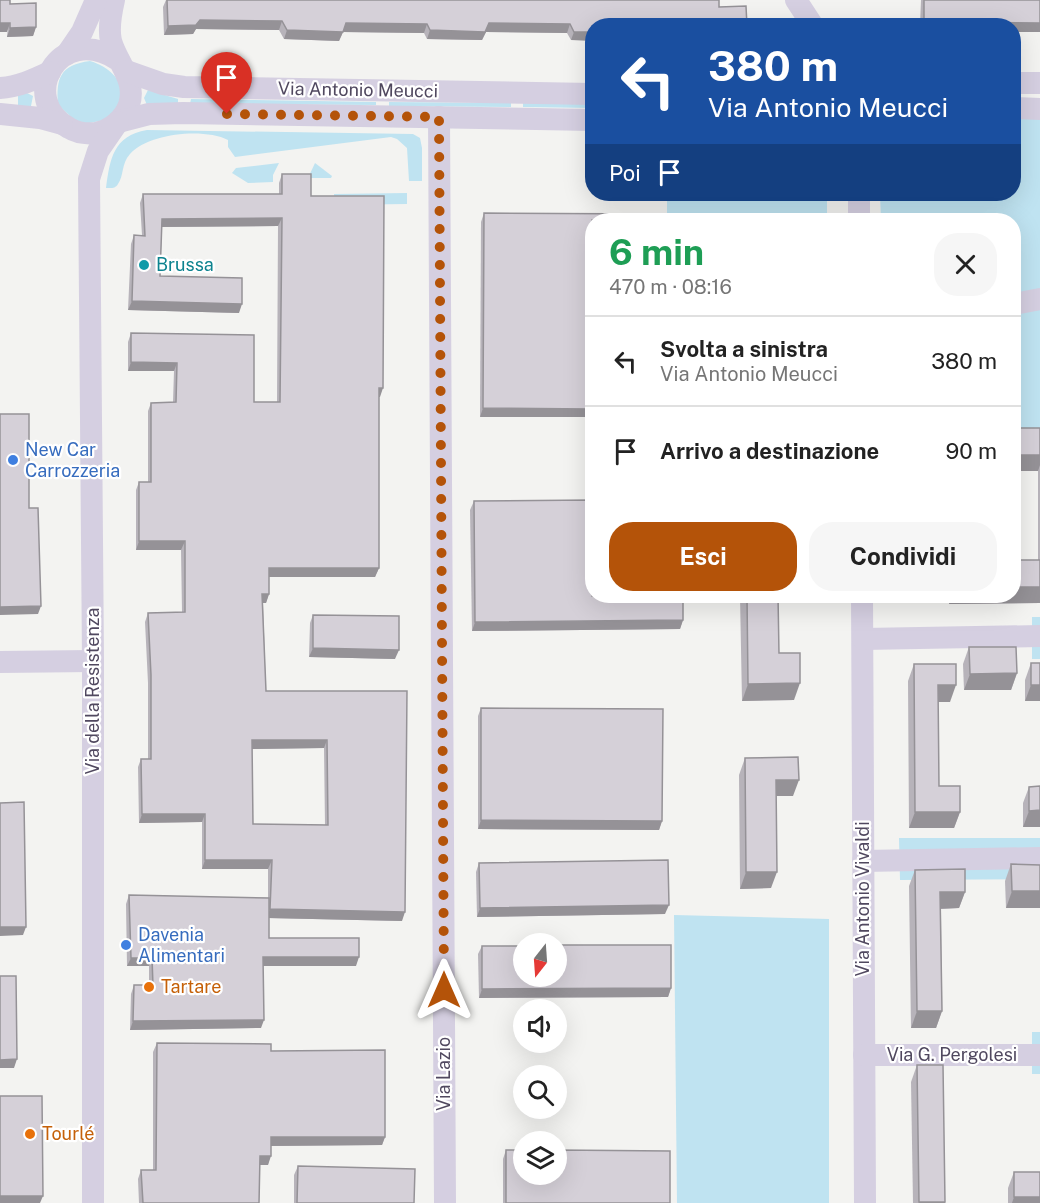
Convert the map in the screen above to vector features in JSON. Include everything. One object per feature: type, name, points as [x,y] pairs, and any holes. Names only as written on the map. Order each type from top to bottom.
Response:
[{"type":"street","points":[[67,54],[82,32],[96,0]]},
{"type":"street","points":[[114,0],[110,27],[111,39],[130,82],[129,105],[118,122],[104,131],[87,134],[74,131],[52,114],[48,105],[46,84],[57,61],[67,54],[78,49],[91,48],[105,51],[122,65]]},
{"type":"street","points":[[796,0],[808,18]]},
{"type":"street","name":"Via Antonio Meucci","points":[[122,65],[163,84],[184,87],[585,94]]},
{"type":"street","points":[[0,88],[22,84],[50,72]]},
{"type":"street","points":[[1021,83],[1040,83]]},
{"type":"street","points":[[1021,108],[1040,109]]},
{"type":"street","name":"Via Antonio Meucci","points":[[118,122],[149,114],[183,113],[585,120]]},
{"type":"street","points":[[0,114],[40,118],[62,124]]},
{"type":"street","name":"Via Lazio","points":[[439,117],[445,1203]]},
{"type":"street","name":"Via della Resistenza","points":[[93,1203],[93,661],[89,179],[98,151],[118,122]]},
{"type":"street","name":"Via della Resistenza","points":[[62,124],[78,147],[89,179]]},
{"type":"street","points":[[1021,303],[1040,299]]},
{"type":"street","name":"Via Antonio Vivaldi","points":[[862,603],[865,1203]]},
{"type":"street","points":[[862,639],[1029,636]]},
{"type":"street","points":[[0,662],[93,661]]},
{"type":"street","points":[[863,861],[1040,858]]},
{"type":"street","name":"Via G. Pergolesi","points":[[864,1055],[1036,1055]]},
{"type":"shaded area","points":[[90,61],[97,63],[115,76],[121,88],[121,95],[109,119],[80,125],[58,105],[59,80],[62,74],[72,66]]},
{"type":"shaded area","points":[[148,90],[178,99],[178,103],[147,105],[144,98]]},
{"type":"shaded area","points":[[25,92],[33,96],[31,106],[18,110],[18,95]]},
{"type":"shaded area","points":[[191,99],[376,102],[376,105],[190,104]]},
{"type":"shaded area","points":[[389,102],[511,103],[511,107],[389,106]]},
{"type":"shaded area","points":[[523,103],[585,104],[585,108],[523,107]]},
{"type":"shaded area","points":[[1021,119],[1040,119],[1040,435],[1021,435],[1021,213],[881,213],[880,201],[1021,201]]},
{"type":"shaded area","points":[[147,130],[413,134],[420,138],[422,148],[422,181],[409,181],[407,148],[391,137],[235,157],[228,147],[228,140],[218,136],[191,134],[163,137],[139,147],[127,158],[117,186],[106,188],[115,150],[127,138]]},
{"type":"shaded area","points":[[279,163],[273,175],[273,182],[248,183],[232,173],[236,168]]},
{"type":"shaded area","points":[[315,163],[332,176],[331,178],[308,178]]},
{"type":"shaded area","points":[[407,193],[407,204],[335,205],[334,194]]},
{"type":"shaded area","points":[[667,201],[827,201],[827,213],[667,213]]},
{"type":"shaded area","points":[[1032,617],[1040,617],[1040,659],[1032,659]]},
{"type":"shaded area","points":[[899,838],[1040,838],[1040,879],[900,880]]},
{"type":"shaded area","points":[[674,915],[829,919],[829,1203],[677,1203]]},
{"type":"shaded area","points":[[1032,1032],[1040,1032],[1040,1074],[1032,1074]]},
{"type":"building","points":[[0,0],[10,0],[10,4],[36,3],[36,27],[10,28],[10,23],[0,23]]},
{"type":"building","points":[[167,0],[719,0],[719,7],[746,6],[747,18],[585,18],[585,32],[574,32],[570,24],[489,23],[485,32],[430,30],[427,24],[346,23],[343,32],[287,30],[282,21],[200,20],[196,25],[168,26]]},
{"type":"building","points":[[924,0],[1040,0],[1040,23],[1021,23],[1021,18],[924,18]]},
{"type":"building","points":[[282,174],[311,174],[311,196],[384,196],[383,388],[379,388],[379,568],[269,568],[269,594],[262,594],[266,691],[407,691],[405,912],[270,909],[272,860],[205,860],[205,814],[142,814],[141,759],[151,759],[148,613],[185,612],[185,541],[139,541],[139,482],[151,482],[151,403],[176,402],[177,363],[131,362],[131,333],[254,335],[254,402],[280,402],[282,218],[162,219],[160,276],[242,278],[242,304],[132,301],[134,235],[145,236],[143,194],[282,194]],"holes":[[[252,740],[327,740],[328,825],[253,824]]]},
{"type":"building","points":[[484,213],[585,214],[585,409],[483,408]]},
{"type":"building","points":[[0,414],[29,414],[29,508],[38,508],[41,606],[0,607]]},
{"type":"building","points":[[1021,428],[1040,428],[1040,455],[1021,455]]},
{"type":"building","points":[[585,500],[585,603],[683,603],[683,620],[475,622],[474,501]]},
{"type":"building","points":[[1021,560],[1040,560],[1040,587],[1021,587]]},
{"type":"building","points":[[747,603],[778,603],[779,653],[800,653],[800,683],[748,684]]},
{"type":"building","points":[[313,615],[399,616],[399,650],[313,648]]},
{"type":"building","points":[[969,647],[1016,647],[1017,673],[970,674]]},
{"type":"building","points":[[1031,663],[1040,663],[1040,685],[1031,685]]},
{"type":"building","points":[[914,664],[956,664],[956,685],[938,685],[939,786],[960,786],[960,812],[915,812]]},
{"type":"building","points":[[481,708],[663,709],[662,821],[481,820]]},
{"type":"building","points":[[798,757],[799,780],[776,780],[777,872],[746,872],[745,758]]},
{"type":"building","points":[[1040,786],[1040,810],[1029,811],[1029,787]]},
{"type":"building","points":[[24,802],[26,927],[0,927],[0,803]]},
{"type":"building","points":[[668,860],[669,905],[480,908],[479,863]]},
{"type":"building","points":[[1011,864],[1040,865],[1040,891],[1012,891]]},
{"type":"building","points":[[965,869],[965,892],[940,892],[942,1011],[917,1011],[915,870]]},
{"type":"building","points":[[129,895],[269,898],[269,938],[359,938],[359,957],[263,957],[264,1020],[133,1021],[134,985],[153,985],[152,958],[131,958]]},
{"type":"building","points":[[567,945],[671,945],[671,988],[482,989],[482,946],[513,946],[513,987],[567,987]]},
{"type":"building","points":[[0,976],[16,976],[17,1059],[0,1060]]},
{"type":"building","points":[[157,1043],[271,1044],[271,1051],[385,1050],[385,1137],[271,1137],[271,1156],[260,1156],[259,1203],[143,1203],[141,1170],[156,1170]]},
{"type":"building","points":[[917,1065],[943,1065],[945,1202],[919,1202]]},
{"type":"building","points":[[0,1096],[42,1096],[43,1196],[0,1196]]},
{"type":"building","points":[[506,1150],[513,1150],[513,1185],[567,1185],[567,1150],[670,1151],[670,1203],[506,1203]]},
{"type":"building","points":[[298,1166],[415,1169],[414,1203],[297,1203]]},
{"type":"building","points":[[1014,1172],[1040,1172],[1040,1197],[1014,1197]]},
{"type":"place","name":"Brussa","points":[[144,265]]},
{"type":"place","name":"New Car Carrozzeria","points":[[13,460]]},
{"type":"place","name":"Davenia Alimentari","points":[[126,945]]},
{"type":"place","name":"Tartare","points":[[149,987]]},
{"type":"place","name":"Tourlé","points":[[30,1134]]},
{"type":"route","points":[[227,114],[439,117],[444,990]]}]
